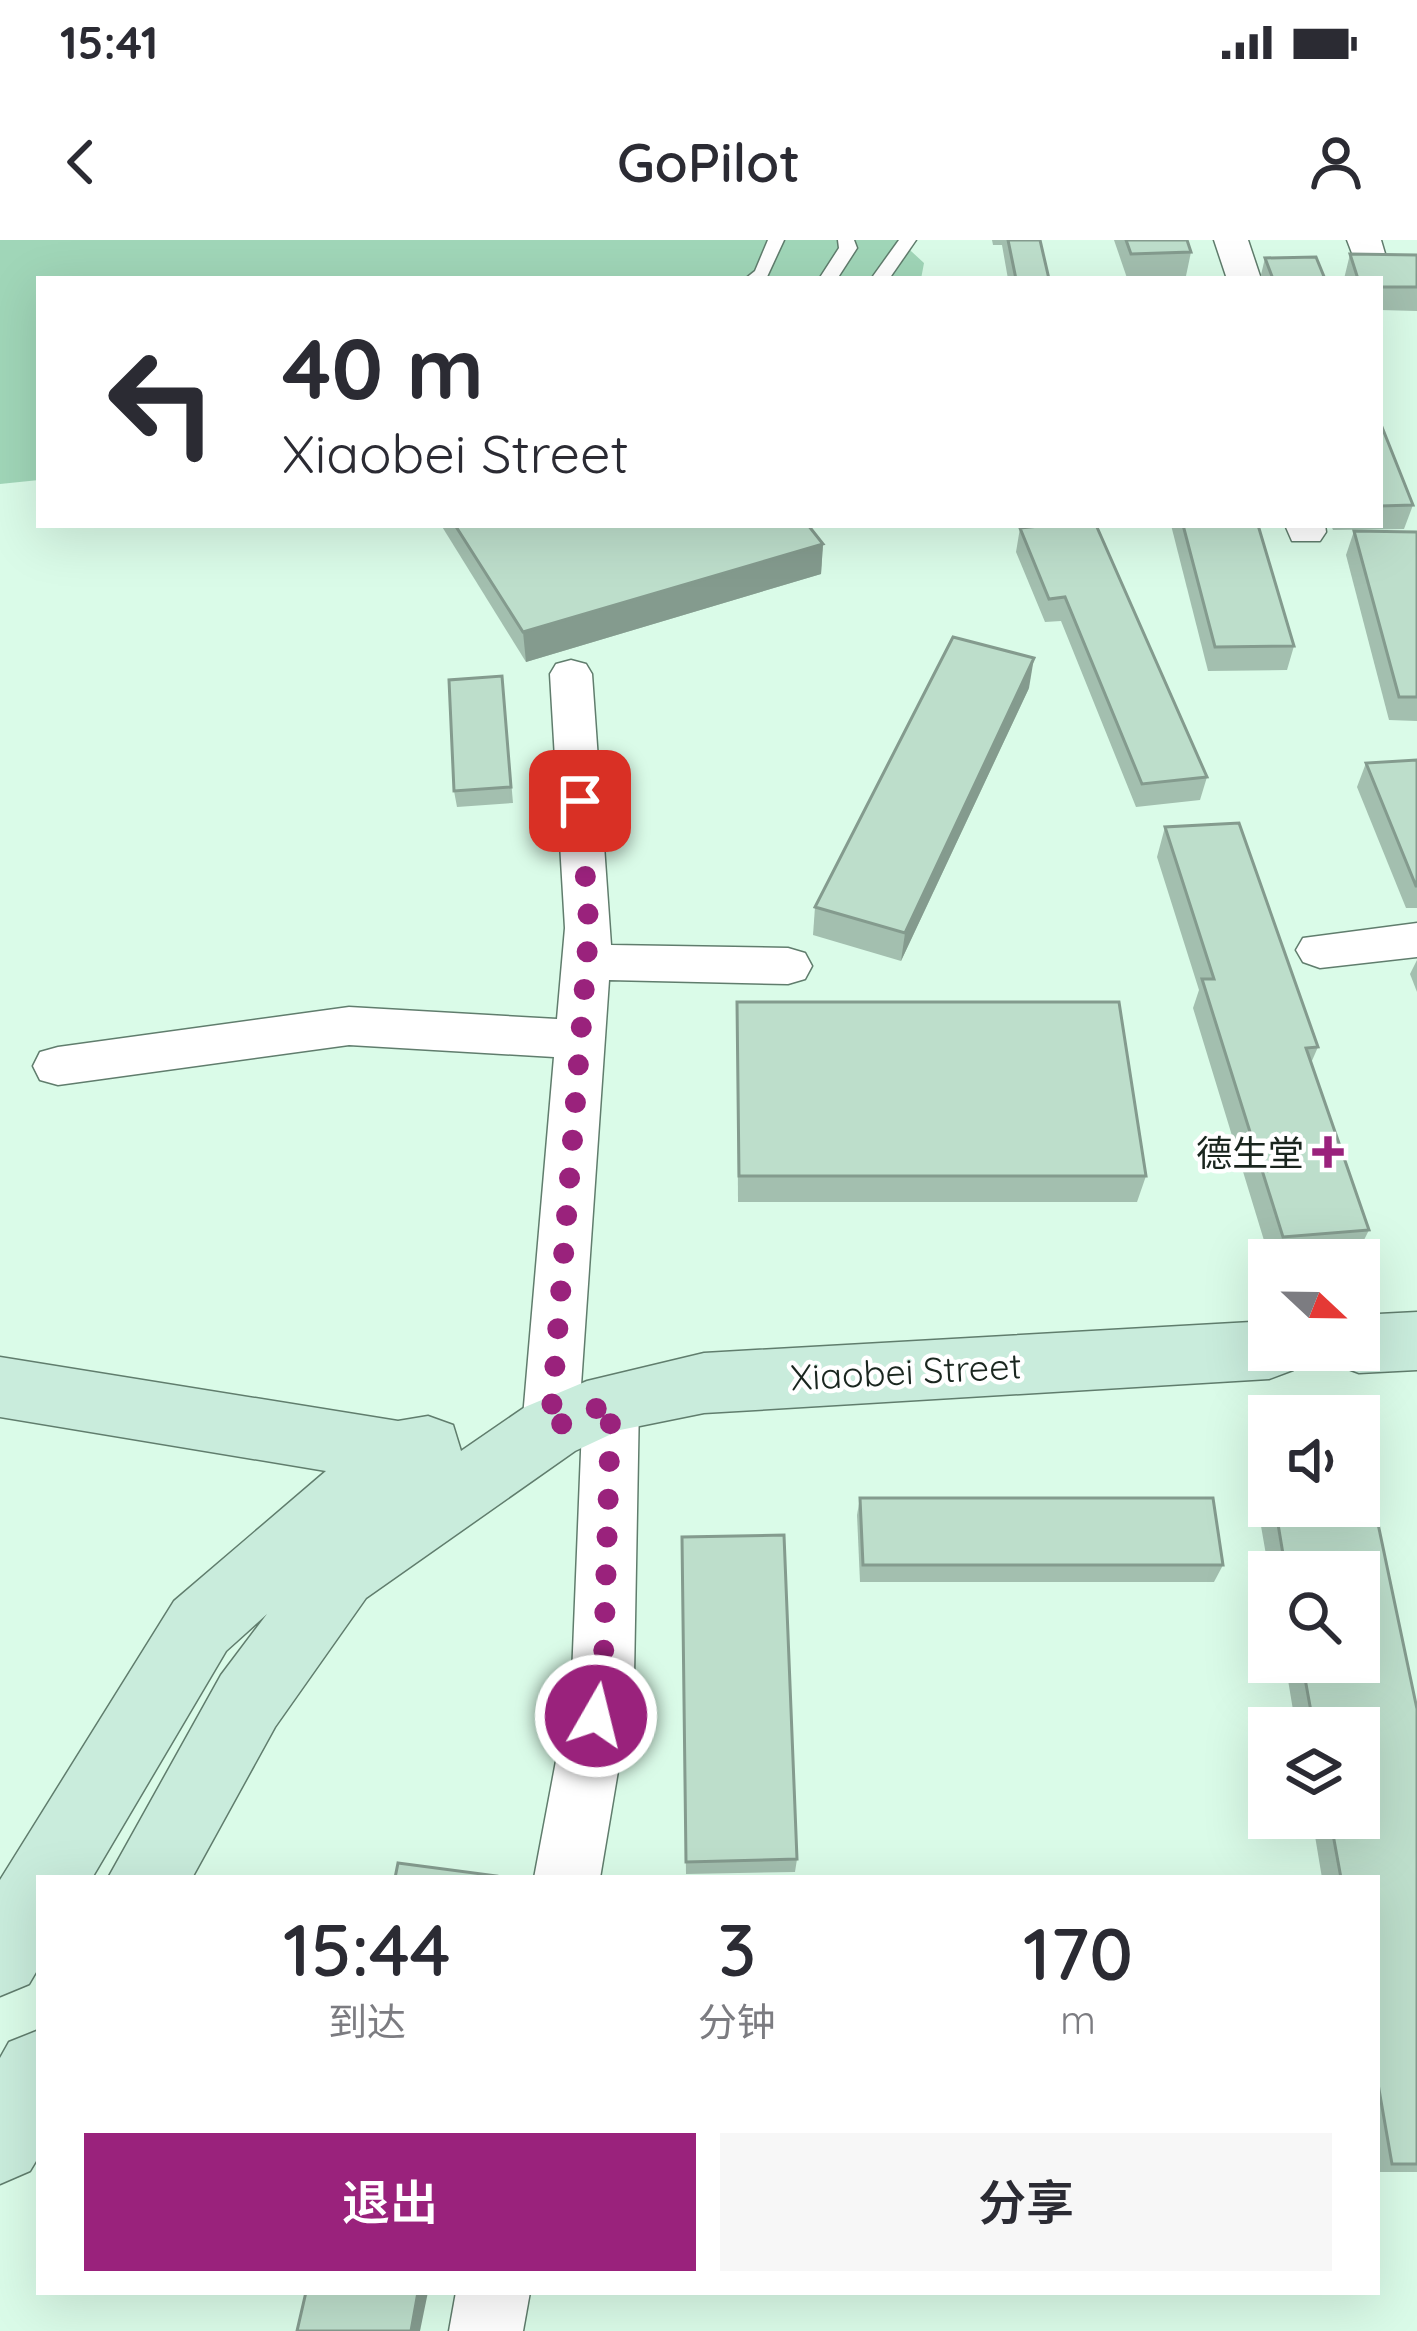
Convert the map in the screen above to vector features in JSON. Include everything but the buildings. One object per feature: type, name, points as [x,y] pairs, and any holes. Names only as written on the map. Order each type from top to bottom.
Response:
[{"type":"street","points":[[1232,240],[1243,276]]},
{"type":"street","points":[[1364,240],[1372,267],[1417,268]]},
{"type":"street","points":[[568,1875],[603,1676],[581,1416],[578,1040],[589,928],[571,674]]},
{"type":"street","points":[[1320,950],[1417,940]]},
{"type":"street","points":[[586,962],[788,966]]},
{"type":"street","points":[[58,1066],[349,1026],[578,1040]]},
{"type":"street","points":[[1380,1343],[1417,1341]]},
{"type":"street","name":"Xiaobei Street","points":[[581,1416],[704,1383],[1248,1351]]},
{"type":"street","points":[[0,1387],[414,1482]]},
{"type":"street","points":[[49,1875],[200,1626],[414,1482],[581,1416]]},
{"type":"street","points":[[150,1875],[248,1701],[414,1482]]},
{"type":"street","points":[[0,1955],[36,1896]]},
{"type":"street","points":[[0,2141],[36,2077]]},
{"type":"street","points":[[487,2331],[493,2295]]},
{"type":"lane","points":[[758,276],[776,240]]},
{"type":"lane","points":[[830,276],[848,248],[846,240]]},
{"type":"lane","points":[[882,276],[908,240]]},
{"type":"green space","points":[[0,240],[899,240],[924,263],[922,276],[36,276],[36,480],[0,484]]},
{"type":"place","name":"德生堂","points":[[1328,1152]]},
{"type":"route","points":[[580,801],[589,928],[550,1429],[611,1402],[603,1676],[596,1716]]}]
